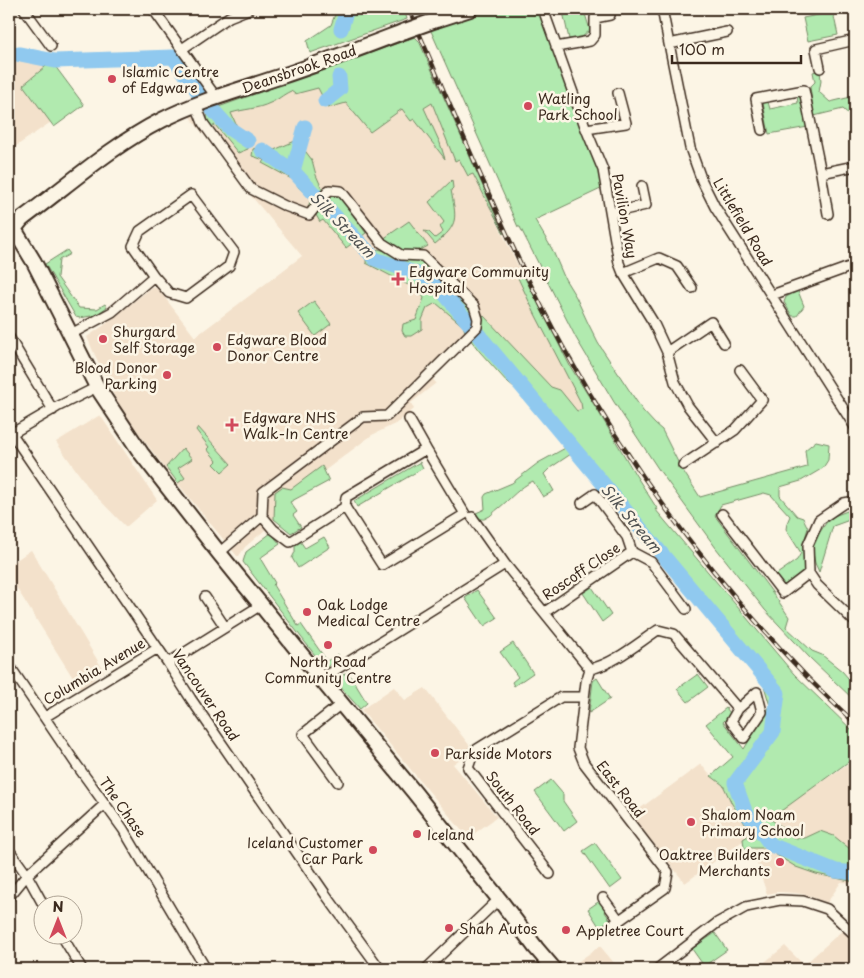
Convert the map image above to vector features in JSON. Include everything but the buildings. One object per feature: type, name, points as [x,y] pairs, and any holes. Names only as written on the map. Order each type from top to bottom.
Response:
[{"type":"main road","name":"Deansbrook Road","points":[[12,225],[117,147],[163,119],[196,105],[342,56],[404,31],[470,9]]},
{"type":"main road","points":[[12,225],[34,262],[97,387],[141,453],[219,553],[414,792],[554,969]]},
{"type":"street","points":[[24,9],[51,46]]},
{"type":"street","points":[[154,9],[216,98]]},
{"type":"street","points":[[182,49],[229,17],[249,9]]},
{"type":"street","name":"Pavilion Way","points":[[543,9],[586,129],[603,170],[619,263],[653,322],[666,352],[675,382],[688,406],[717,443]]},
{"type":"street","name":"Littlefield Road","points":[[662,9],[690,148],[702,181],[715,207],[855,427]]},
{"type":"street","points":[[556,47],[590,41],[595,35],[595,18],[610,15]]},
{"type":"street","points":[[668,44],[727,32]]},
{"type":"street","points":[[820,68],[816,49],[855,40]]},
{"type":"street","points":[[762,130],[756,99],[804,90],[828,214]]},
{"type":"street","points":[[586,129],[626,122],[618,94]]},
{"type":"street","points":[[196,105],[203,123],[251,189],[285,206],[310,215],[329,190],[341,191],[382,243],[401,255],[422,256],[474,306],[478,319],[473,330],[387,416],[364,417],[263,492],[262,516],[273,529],[290,542],[345,507]]},
{"type":"street","points":[[821,172],[855,166]]},
{"type":"street","points":[[611,213],[646,205],[642,186]]},
{"type":"street","points":[[191,195],[234,252],[229,266],[186,298],[169,293],[154,276],[133,246],[140,231],[191,195]]},
{"type":"street","points":[[624,273],[659,258],[678,266],[692,288]]},
{"type":"street","points":[[772,295],[855,265]]},
{"type":"street","points":[[71,334],[112,312],[154,276]]},
{"type":"street","points":[[666,352],[711,322],[724,343]]},
{"type":"street","points":[[9,337],[53,410]]},
{"type":"street","points":[[683,466],[734,430],[762,400],[740,370]]},
{"type":"street","points":[[11,434],[97,387]]},
{"type":"street","points":[[408,419],[426,449],[465,514],[382,565],[345,507],[346,497],[426,449]]},
{"type":"street","name":"Vancouver Road","points":[[11,434],[326,895],[380,969]]},
{"type":"street","points":[[582,503],[595,494],[627,537],[632,552],[651,562],[686,609]]},
{"type":"street","points":[[855,501],[844,503],[819,520],[808,545],[809,573],[818,585],[855,622]]},
{"type":"street","points":[[722,514],[782,594],[809,573]]},
{"type":"street","points":[[219,553],[262,516]]},
{"type":"street","points":[[472,517],[505,564],[590,669],[599,667],[622,654],[658,630],[674,634],[738,709]]},
{"type":"street","name":"Roscoff Close","points":[[545,612],[632,552]]},
{"type":"street","points":[[321,679],[505,564]]},
{"type":"street","points":[[205,597],[226,627]]},
{"type":"street","points":[[168,663],[261,605]]},
{"type":"street","name":"Columbia Avenue","points":[[45,717],[158,648]]},
{"type":"street","name":"The Chase","points":[[9,665],[123,829],[206,969]]},
{"type":"street","name":"East Road","points":[[590,669],[586,682],[578,748],[584,763],[668,872],[665,888],[607,929]]},
{"type":"street","points":[[757,692],[762,712],[744,738],[731,721],[738,709],[757,692]]},
{"type":"street","name":"South Road","points":[[550,874],[468,768],[474,752],[561,697],[584,697]]},
{"type":"street","points":[[338,782],[303,734],[342,704]]},
{"type":"street","points":[[9,897],[27,875],[105,804]]},
{"type":"street","points":[[9,850],[27,875],[39,896]]},
{"type":"street","points":[[603,898],[619,920]]},
{"type":"street","points":[[426,969],[499,899]]},
{"type":"street","points":[[657,969],[717,923],[746,907],[780,900],[803,902],[827,909],[855,935]]},
{"type":"street","points":[[68,946],[82,969]]},
{"type":"shaded area","name":"Edgware Community Hospital","points":[[415,37],[477,181],[536,303],[604,424],[574,439],[472,333],[432,378],[436,383],[411,403],[414,409],[397,423],[372,435],[275,508],[274,519],[269,530],[265,530],[237,556],[165,468],[121,410],[87,337],[151,288],[155,288],[159,290],[195,337],[302,256],[252,197],[190,117]]},
{"type":"shaded area","points":[[22,59],[52,62],[23,85],[51,122],[9,151],[9,62]]},
{"type":"shaded area","points":[[100,415],[157,500],[126,527],[91,491],[56,442]]},
{"type":"shaded area","points":[[31,550],[104,671],[80,689],[9,576],[9,565]]},
{"type":"shaded area","points":[[394,687],[405,700],[425,688],[473,750],[453,764],[497,817],[468,838],[361,710]]},
{"type":"shaded area","points":[[855,759],[855,883],[841,882],[827,903],[796,893],[777,892],[767,894],[754,855],[751,835],[685,883],[631,815],[701,764],[708,773],[723,785],[732,804],[749,829],[769,818]]},
{"type":"shaded area","points":[[855,919],[855,969],[756,969],[785,946],[804,965]]},
{"type":"shaded area","points":[[600,946],[619,969],[569,968]]},
{"type":"green space","points":[[337,9],[404,9],[407,19],[310,53],[307,41],[331,25]]},
{"type":"green space","points":[[468,9],[543,9],[607,186],[535,220],[552,249],[565,279],[576,297],[598,343],[643,411],[662,430],[680,466],[700,497],[807,467],[805,450],[816,441],[829,444],[828,460],[823,468],[801,481],[780,487],[780,496],[797,516],[803,518],[808,528],[803,545],[806,570],[783,589],[774,576],[797,560],[801,553],[786,529],[790,516],[771,495],[764,493],[721,505],[715,516],[789,617],[786,627],[812,651],[822,655],[842,671],[855,686],[855,701],[809,657],[765,610],[716,548],[659,470],[614,402],[576,338],[520,227],[518,227],[427,22]]},
{"type":"green space","points":[[557,9],[581,9],[585,14],[590,30],[580,39],[569,39],[563,12]]},
{"type":"green space","points":[[833,12],[838,35],[808,41],[803,18]]},
{"type":"green space","points":[[415,37],[419,41],[504,234],[473,174],[468,176],[459,159],[455,161],[432,103],[424,108],[445,159],[414,119],[411,121],[402,109],[370,132],[346,103],[328,108],[318,88],[295,94],[291,91],[265,105],[231,113],[239,131],[250,138],[248,149],[238,153],[215,125],[210,128],[207,117],[210,110]]},
{"type":"green space","points":[[16,51],[63,58],[79,58],[113,53],[175,54],[178,56],[134,59],[133,57],[67,63],[52,62],[84,105],[54,127],[23,85],[51,62],[22,59],[9,62],[9,54]]},
{"type":"green space","points":[[820,70],[819,92],[830,102],[855,96],[855,118],[843,109],[814,116],[810,87],[815,82],[813,72]]},
{"type":"green space","points":[[802,95],[808,127],[769,134],[763,103],[768,102],[770,109],[798,103],[797,96]]},
{"type":"green space","points":[[305,123],[307,126],[307,136],[303,148],[312,160],[324,193],[307,210],[311,199],[298,187],[299,183],[262,163],[264,160],[252,156],[253,149],[264,146],[274,150],[295,141]]},
{"type":"green space","points":[[452,180],[454,220],[449,231],[435,244],[424,231],[429,232],[435,238],[443,232],[440,227],[444,222],[429,202]]},
{"type":"green space","points":[[329,196],[340,197],[366,233],[346,248],[323,220],[320,222],[316,215]]},
{"type":"green space","points":[[409,221],[428,246],[410,252],[394,247],[383,239]]},
{"type":"green space","points":[[378,249],[439,265],[450,272],[450,280],[551,387],[560,390],[577,411],[582,409],[581,403],[518,278],[524,276],[570,366],[658,510],[655,509],[794,674],[855,733],[855,757],[770,819],[794,838],[805,838],[820,831],[834,836],[855,853],[855,882],[816,874],[796,867],[765,848],[744,848],[743,839],[751,834],[732,804],[723,785],[711,776],[733,757],[706,724],[726,708],[731,714],[723,722],[744,749],[770,706],[764,686],[574,452],[544,474],[554,491],[543,497],[533,481],[519,490],[490,516],[484,519],[479,518],[476,513],[485,509],[484,497],[486,494],[512,483],[538,463],[569,446],[480,352],[466,334],[463,326],[436,303],[427,308],[422,320],[422,329],[411,336],[405,336],[402,331],[403,324],[416,320],[424,298],[418,290],[366,263],[366,259]]},
{"type":"green space","points":[[67,250],[70,254],[59,260],[57,277],[79,308],[97,309],[105,304],[107,307],[96,315],[76,317],[45,264]]},
{"type":"green space","points":[[798,291],[804,306],[797,316],[792,316],[784,302],[786,297]]},
{"type":"green space","points":[[314,301],[331,324],[315,336],[298,313]]},
{"type":"green space","points":[[198,427],[231,464],[222,472],[214,464],[217,461],[207,449],[209,447],[196,430]]},
{"type":"green space","points":[[183,448],[192,459],[178,468],[185,478],[178,483],[166,467]]},
{"type":"green space","points":[[420,462],[423,468],[357,507],[354,501]]},
{"type":"green space","points":[[322,466],[329,481],[290,502],[297,512],[293,515],[301,527],[291,533],[274,519],[275,492],[282,487],[291,489]]},
{"type":"green space","points":[[855,508],[855,518],[833,526],[819,572],[813,553],[814,541],[826,523],[834,516]]},
{"type":"green space","points":[[271,533],[280,544],[260,558],[275,583],[273,585],[298,626],[301,624],[327,661],[338,654],[340,659],[325,668],[243,562],[246,552]]},
{"type":"green space","points":[[324,537],[330,547],[298,568],[292,558],[295,552],[295,544],[300,541],[305,548]]},
{"type":"green space","points":[[592,587],[611,615],[602,622],[583,593]]},
{"type":"green space","points":[[477,590],[497,618],[484,626],[465,598]]},
{"type":"green space","points":[[513,643],[533,673],[514,686],[512,682],[518,677],[500,652]]},
{"type":"green space","points":[[348,672],[367,703],[360,709],[338,684],[337,679]]},
{"type":"green space","points":[[698,674],[708,687],[688,702],[677,689]]},
{"type":"green space","points":[[597,678],[610,699],[589,713],[593,681]]},
{"type":"green space","points":[[551,780],[563,794],[563,801],[577,821],[564,831],[535,792]]},
{"type":"green space","points":[[595,843],[622,880],[610,889],[583,851]]},
{"type":"green space","points":[[601,900],[607,909],[605,912],[611,921],[600,928],[588,909]]},
{"type":"green space","points":[[715,933],[727,950],[704,966],[692,949]]},
{"type":"waterway","points":[[341,29],[346,12],[350,9]]},
{"type":"waterway","points":[[9,58],[20,54],[55,61],[173,57],[198,92]]},
{"type":"waterway","points":[[325,101],[340,89],[339,77]]},
{"type":"waterway","points":[[212,109],[230,129],[248,141]]},
{"type":"waterway","points":[[293,171],[305,127]]},
{"type":"waterway","name":"Silk Stream","points":[[262,150],[293,171],[375,259],[432,279],[778,693],[773,732],[735,783],[745,811],[771,845],[836,871],[855,873]]},
{"type":"railway","points":[[409,9],[483,181],[531,286],[563,347],[616,436],[675,521],[739,602],[809,679],[855,723]]},
{"type":"place","name":"Islamic Centre of Edgware","points":[[112,79]]},
{"type":"place","name":"Watling Park School","points":[[528,106]]},
{"type":"place","name":"Edgware Community Hospital","points":[[398,279]]},
{"type":"place","name":"Shurgard Self Storage","points":[[103,339]]},
{"type":"place","name":"Edgware Blood Donor Centre","points":[[217,347]]},
{"type":"place","name":"Blood Donor Parking","points":[[167,375]]},
{"type":"place","name":"Edgware NHS Walk-In Centre","points":[[232,425]]},
{"type":"place","name":"Oak Lodge Medical Centre","points":[[307,612]]},
{"type":"place","name":"North Road Community Centre","points":[[328,645]]},
{"type":"place","name":"Parkside Motors","points":[[435,753]]},
{"type":"place","name":"Shalom Noam Primary School","points":[[691,822]]},
{"type":"place","name":"Iceland","points":[[417,834]]},
{"type":"place","name":"Iceland Customer Car Park","points":[[373,850]]},
{"type":"place","name":"Oaktree Builders Merchants","points":[[780,862]]},
{"type":"place","name":"Shah Autos","points":[[449,928]]},
{"type":"place","name":"Appletree Court","points":[[566,930]]}]
